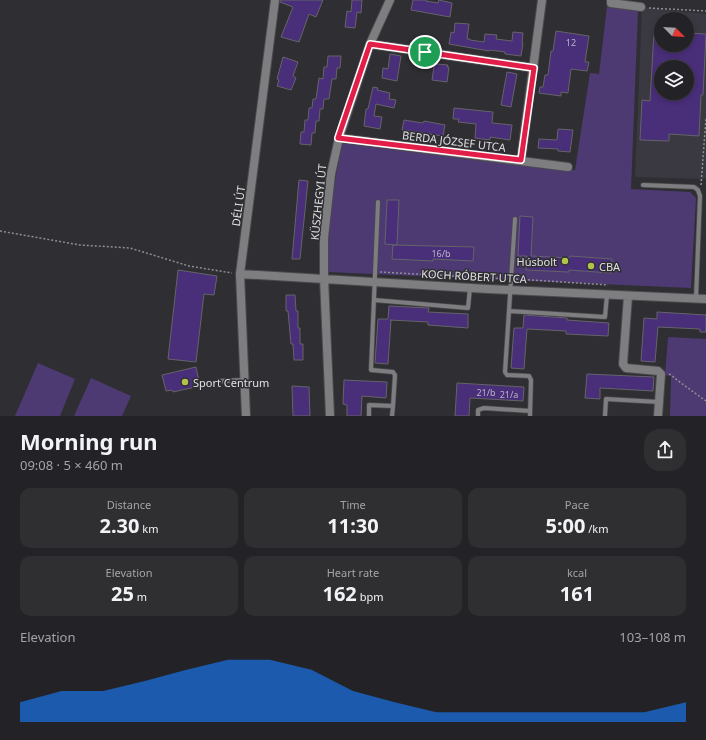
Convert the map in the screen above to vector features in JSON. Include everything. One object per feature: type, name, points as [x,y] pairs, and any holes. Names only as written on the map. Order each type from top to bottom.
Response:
[{"type":"street","name":"DÉLI ÚT","points":[[246,416],[240,274],[275,0]]},
{"type":"street","name":"KÜSZHEGYI ÚT","points":[[330,416],[324,278],[324,238],[331,174],[338,138],[370,44],[390,0]]},
{"type":"street","points":[[521,160],[542,0]]},
{"type":"street","points":[[611,0],[611,4],[641,8]]},
{"type":"street","points":[[370,44],[534,68]]},
{"type":"street","name":"BERDA JÓZSEF UTCA","points":[[338,138],[568,167]]},
{"type":"street","name":"KOCH RÓBERT UTCA","points":[[240,274],[375,281],[470,288],[628,296],[706,298]]},
{"type":"street","points":[[628,296],[623,364],[626,368],[658,371],[661,374],[658,416]]},
{"type":"lane","points":[[643,185],[694,187],[698,190],[700,196],[696,298]]},
{"type":"lane","points":[[378,202],[370,370],[393,372],[395,375],[392,416]]},
{"type":"lane","points":[[514,219],[505,372],[507,375],[529,376],[531,380],[530,416]]},
{"type":"lane","points":[[374,300],[468,308],[470,288]]},
{"type":"lane","points":[[509,311],[606,317],[607,295]]},
{"type":"lane","points":[[220,381],[244,380]]},
{"type":"lane","points":[[605,416],[606,399],[659,402]]},
{"type":"lane","points":[[369,416],[369,405],[393,406]]},
{"type":"lane","points":[[478,416],[478,410],[484,408],[530,411]]},
{"type":"path","points":[[641,8],[706,11]]},
{"type":"path","points":[[698,190],[702,184],[706,118]]},
{"type":"path","points":[[0,231],[80,246],[130,248],[189,266],[240,274]]},
{"type":"path","points":[[375,272],[608,284]]},
{"type":"path","points":[[661,374],[671,375],[706,401]]},
{"type":"shaded area","points":[[607,6],[638,11],[631,189],[690,192],[696,198],[691,288],[328,272],[332,206],[336,173],[343,141],[575,170],[590,73],[599,74]]},
{"type":"shaded area","points":[[642,7],[688,12],[654,12],[654,52],[694,52],[694,13],[706,14],[706,179],[635,177]]},
{"type":"shaded area","points":[[668,337],[706,339],[706,416],[670,416],[671,376],[665,375]]},
{"type":"shaded area","points":[[38,363],[75,379],[60,416],[15,416]]},
{"type":"shaded area","points":[[91,378],[131,396],[122,416],[74,416]]},
{"type":"building","points":[[280,0],[323,0],[316,17],[309,14],[299,42],[281,37],[293,7],[280,2]]},
{"type":"building","points":[[352,0],[362,0],[361,13],[357,12],[355,28],[345,27],[347,11],[351,12]]},
{"type":"building","points":[[413,0],[426,0],[438,3],[439,0],[452,3],[450,17],[411,10]]},
{"type":"building","points":[[455,23],[469,24],[467,39],[470,40],[484,42],[485,34],[497,35],[496,39],[512,41],[513,32],[523,33],[521,56],[505,54],[505,52],[489,51],[449,44],[451,32],[454,33]]},
{"type":"building","points":[[556,31],[589,36],[585,62],[589,62],[587,71],[571,69],[568,93],[561,92],[561,96],[539,93],[540,87],[543,87],[545,75],[548,75],[551,51],[553,51]]},
{"type":"building","points":[[654,32],[654,52],[694,52],[694,33],[706,34],[699,136],[669,134],[669,141],[640,140],[642,100],[650,101]]},
{"type":"building","points":[[390,54],[401,56],[397,81],[382,78],[383,68],[388,69]]},
{"type":"building","points":[[328,56],[341,56],[340,68],[337,68],[336,79],[332,79],[329,99],[324,99],[323,109],[320,109],[319,121],[316,121],[315,133],[312,133],[311,145],[300,144],[301,132],[304,132],[305,120],[308,120],[309,108],[312,108],[313,99],[316,99],[319,78],[323,79],[324,67],[327,67]]},
{"type":"building","points":[[283,57],[298,62],[293,76],[296,78],[291,90],[277,86],[279,80],[277,79]]},
{"type":"building","points":[[436,64],[448,65],[447,82],[432,80],[434,66]]},
{"type":"building","points":[[507,72],[517,74],[511,107],[501,105]]},
{"type":"building","points":[[373,87],[378,88],[377,90],[390,93],[389,99],[396,100],[394,108],[376,104],[374,116],[382,117],[380,129],[364,126],[366,109],[368,109]]},
{"type":"building","points":[[454,108],[493,112],[492,123],[512,125],[510,140],[490,137],[490,140],[475,138],[476,124],[458,122],[459,119],[453,119]]},
{"type":"building","points":[[404,120],[423,123],[424,121],[445,125],[443,136],[402,130]]},
{"type":"building","points":[[558,129],[573,130],[570,152],[558,151],[558,149],[538,148],[539,139],[557,140]]},
{"type":"building","points":[[299,180],[308,181],[300,259],[292,259]]},
{"type":"building","points":[[387,200],[399,200],[397,245],[385,244]]},
{"type":"building","points":[[520,216],[533,217],[531,256],[569,258],[570,256],[612,259],[611,273],[569,270],[569,272],[526,270],[527,256],[518,256]]},
{"type":"building","points":[[393,245],[474,247],[473,261],[392,259]]},
{"type":"building","points":[[178,270],[217,276],[214,295],[204,294],[196,362],[168,359]]},
{"type":"building","points":[[286,295],[295,295],[296,311],[298,311],[298,328],[300,328],[300,344],[303,344],[303,360],[294,360],[288,311],[286,311]]},
{"type":"building","points":[[389,306],[429,308],[428,312],[468,314],[468,328],[428,325],[428,322],[391,320],[388,364],[375,363],[378,319],[388,319]]},
{"type":"building","points":[[657,312],[706,315],[706,332],[700,332],[700,329],[658,327],[655,362],[641,361],[644,318],[657,319]]},
{"type":"building","points":[[524,315],[609,323],[608,336],[566,334],[566,331],[527,329],[524,369],[511,368],[514,328],[523,328]]},
{"type":"building","points":[[196,367],[200,386],[173,392],[172,390],[166,391],[162,375]]},
{"type":"building","points":[[587,374],[654,377],[653,391],[600,388],[600,399],[585,398]]},
{"type":"building","points":[[344,380],[387,382],[386,398],[362,396],[361,416],[347,416],[347,405],[343,404]]},
{"type":"building","points":[[457,383],[524,387],[523,401],[470,398],[469,416],[455,416]]},
{"type":"building","points":[[292,386],[309,387],[310,416],[293,416]]},
{"type":"place","name":"Húsbolt","points":[[565,261]]},
{"type":"place","name":"CBA","points":[[591,266]]},
{"type":"place","name":"Sport Centrum","points":[[185,382]]},
{"type":"route","points":[[370,44],[425,52],[534,68],[521,160],[338,138],[370,44]]}]
